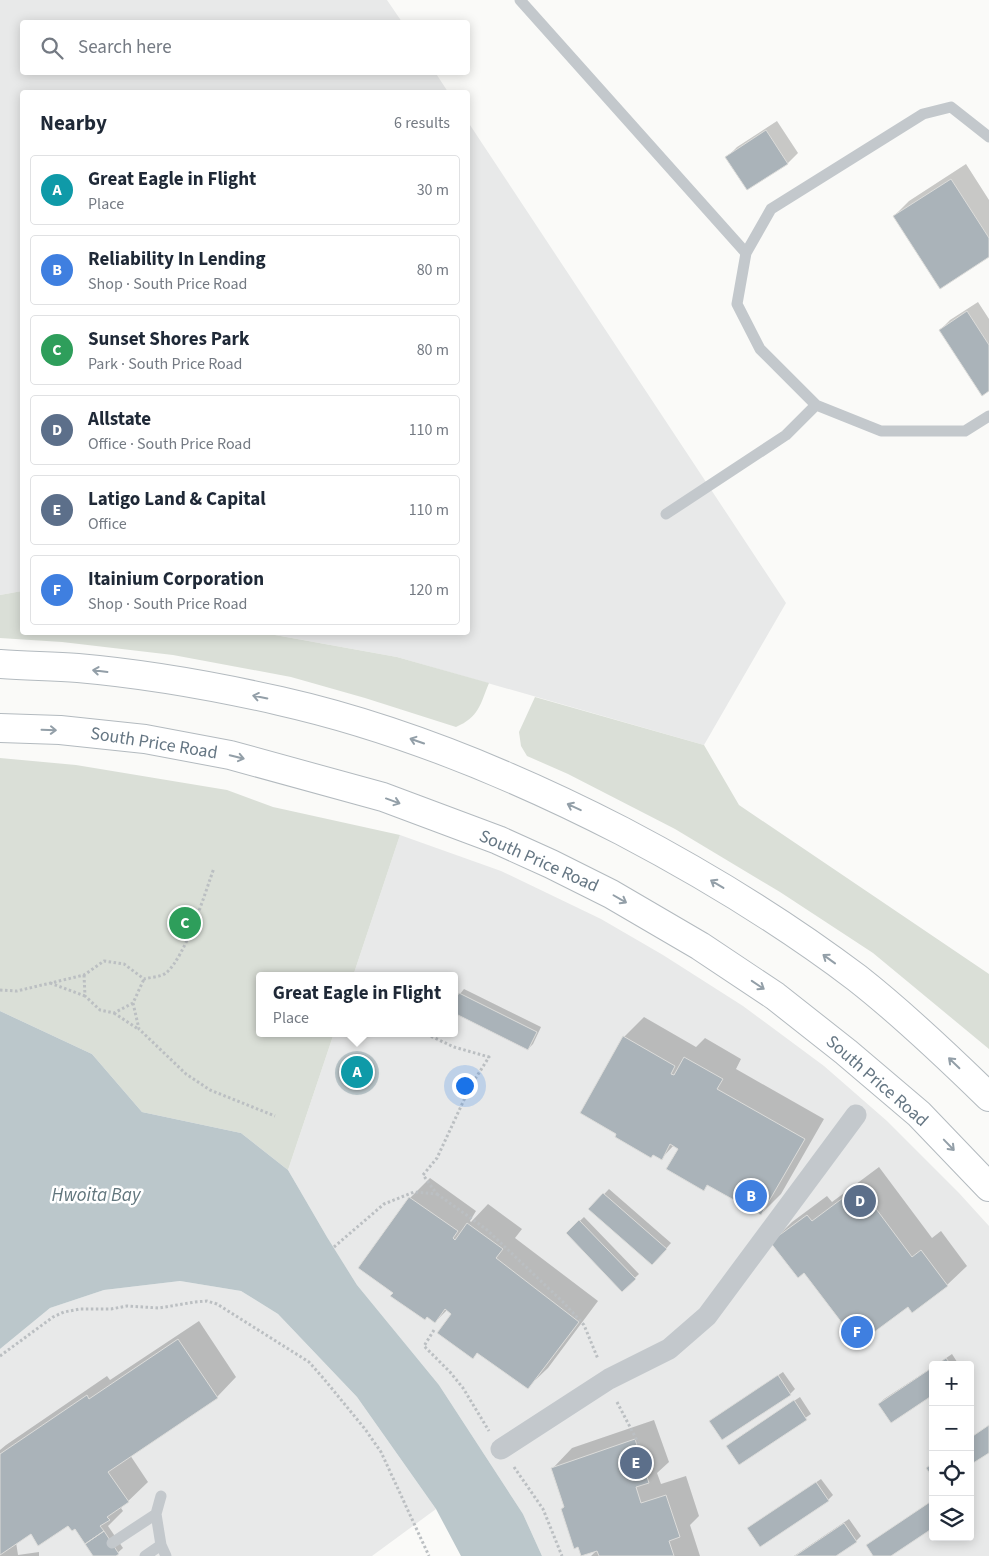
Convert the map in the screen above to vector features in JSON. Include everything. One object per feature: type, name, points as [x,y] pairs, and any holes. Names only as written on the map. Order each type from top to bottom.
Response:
[{"type":"main road","points":[[0,664],[78,668],[176,680],[282,701],[374,726],[442,749],[503,774],[579,809],[683,863],[774,919],[858,979],[944,1053],[989,1097]]},
{"type":"main road","name":"South Price Road","points":[[0,728],[60,730],[145,739],[230,755],[383,797],[498,840],[552,864],[611,894],[692,941],[775,996],[846,1052],[919,1114],[989,1187]]},
{"type":"street","points":[[501,1449],[606,1381],[669,1349],[707,1316],[856,1114]]},
{"type":"lane","points":[[520,0],[746,253]]},
{"type":"lane","points":[[989,137],[951,107],[923,114],[771,209],[746,253],[737,304],[760,349],[816,405],[880,430],[965,431],[989,416]]},
{"type":"lane","points":[[666,514],[786,435],[816,405]]},
{"type":"lane","points":[[145,1556],[164,1550],[156,1514],[162,1496]]},
{"type":"lane","points":[[112,1543],[156,1514]]},
{"type":"path","points":[[144,979],[165,974],[178,960],[200,909],[214,868]]},
{"type":"path","points":[[0,990],[16,991],[84,975],[104,961],[124,964],[144,979]]},
{"type":"path","points":[[84,975],[85,996]]},
{"type":"path","points":[[114,1013],[133,1003],[144,979]]},
{"type":"path","points":[[49,983],[85,996],[100,1010],[114,1013],[139,1029],[186,1074],[210,1090],[274,1116]]},
{"type":"path","points":[[133,1003],[139,1029]]},
{"type":"path","points":[[433,1037],[454,1047],[489,1057],[470,1087],[437,1158],[424,1175],[437,1194],[486,1229],[584,1325],[606,1381],[643,1452]]},
{"type":"path","points":[[334,1247],[384,1204],[414,1192],[437,1194]]},
{"type":"path","points":[[0,1356],[64,1312],[127,1306],[159,1308],[195,1302],[216,1304],[309,1362],[324,1379],[365,1429],[381,1452],[429,1556]]},
{"type":"shaded area","points":[[0,0],[387,0],[401,20],[20,20],[20,75],[437,75],[447,90],[20,90],[20,591],[0,595]]},
{"type":"shaded area","points":[[470,125],[786,603],[704,745],[397,657],[275,635],[470,635]]},
{"type":"shaded area","points":[[20,591],[20,635],[275,635],[397,657],[489,683],[478,710],[470,719],[456,727],[291,677],[173,655],[62,642],[0,638],[0,595]]},
{"type":"shaded area","points":[[535,697],[704,745],[739,805],[989,974],[989,1049],[873,953],[780,892],[675,829],[568,774],[527,756],[521,746],[519,732]]},
{"type":"shaded area","points":[[0,758],[76,765],[227,790],[273,807],[400,835],[354,972],[256,972],[256,1037],[333,1037],[288,1170],[241,1133],[142,1112],[92,1054],[0,1011]]},
{"type":"shaded area","points":[[400,835],[501,871],[601,919],[663,955],[743,1006],[824,1066],[887,1121],[989,1226],[989,1556],[542,1556],[523,1514],[439,1385],[357,1285],[288,1170],[333,1037],[458,1037],[458,972],[354,972]]},
{"type":"shaded area","points":[[180,1281],[241,1291],[278,1314],[357,1397],[436,1509],[372,1556],[0,1556],[0,1349],[50,1308],[104,1290]]},
{"type":"water","name":"Hwoita Bay","points":[[0,1011],[92,1054],[142,1112],[241,1133],[288,1170],[357,1285],[439,1385],[523,1514],[542,1556],[461,1556],[436,1509],[357,1397],[278,1314],[241,1291],[180,1281],[104,1290],[50,1308],[0,1349]]},
{"type":"water","points":[[357,1051],[369,1055],[375,1061],[379,1073],[375,1085],[369,1091],[357,1095],[345,1091],[339,1085],[335,1073],[339,1061],[345,1055]]},
{"type":"building","points":[[766,130],[788,164],[747,190],[725,157]]},
{"type":"building","points":[[951,179],[989,238],[989,257],[940,289],[893,216]]},
{"type":"building","points":[[967,311],[989,345],[989,391],[982,396],[939,330]]},
{"type":"building","points":[[459,993],[537,1032],[528,1050],[458,1015]]},
{"type":"building","points":[[623,1036],[675,1066],[671,1074],[674,1075],[684,1057],[723,1079],[717,1089],[805,1139],[761,1215],[707,1185],[704,1191],[666,1169],[678,1149],[670,1144],[662,1160],[653,1155],[651,1158],[615,1137],[616,1134],[580,1113]]},
{"type":"building","points":[[859,1186],[912,1257],[921,1250],[948,1286],[912,1313],[908,1307],[858,1344],[804,1273],[798,1278],[770,1242],[807,1215],[812,1221]]},
{"type":"building","points":[[603,1193],[667,1249],[652,1265],[588,1209]]},
{"type":"building","points":[[409,1197],[458,1231],[453,1238],[455,1240],[467,1223],[503,1249],[496,1258],[579,1322],[528,1389],[477,1353],[473,1359],[437,1333],[451,1314],[445,1309],[435,1323],[427,1317],[425,1320],[390,1296],[393,1293],[358,1268]]},
{"type":"building","points":[[579,1220],[636,1279],[622,1292],[566,1233]]},
{"type":"building","points":[[178,1339],[218,1398],[108,1472],[129,1502],[107,1517],[110,1520],[100,1526],[104,1531],[85,1544],[75,1529],[72,1531],[68,1526],[38,1546],[31,1534],[0,1555],[0,1454],[87,1395],[89,1399]]},
{"type":"building","points":[[929,1370],[929,1398],[891,1423],[878,1404]]},
{"type":"building","points":[[778,1375],[791,1395],[722,1440],[709,1421]]},
{"type":"building","points":[[794,1400],[807,1420],[739,1465],[726,1446]]},
{"type":"building","points":[[989,1425],[989,1453],[974,1462],[974,1451],[974,1435]]},
{"type":"building","points":[[635,1439],[649,1483],[636,1487],[641,1503],[666,1495],[680,1537],[669,1541],[674,1556],[599,1556],[597,1551],[581,1556],[578,1547],[574,1549],[561,1509],[564,1507],[551,1468]]},
{"type":"building","points":[[816,1482],[829,1501],[760,1547],[747,1528]]},
{"type":"building","points":[[929,1503],[929,1531],[891,1556],[873,1556],[866,1545]]},
{"type":"building","points":[[844,1523],[857,1542],[836,1556],[795,1556]]},
{"type":"building","points":[[104,1531],[119,1554],[116,1556],[93,1556],[85,1544]]},
{"type":"place","name":"Sunset Shores Park","points":[[185,923]]},
{"type":"place","name":"Great Eagle in Flight","points":[[357,1072]]},
{"type":"place","name":"Reliability In Lending","points":[[751,1196]]},
{"type":"place","name":"Allstate","points":[[860,1201]]},
{"type":"place","name":"Itainium Corporation","points":[[857,1332]]},
{"type":"place","name":"Latigo Land & Capital","points":[[636,1463]]}]
